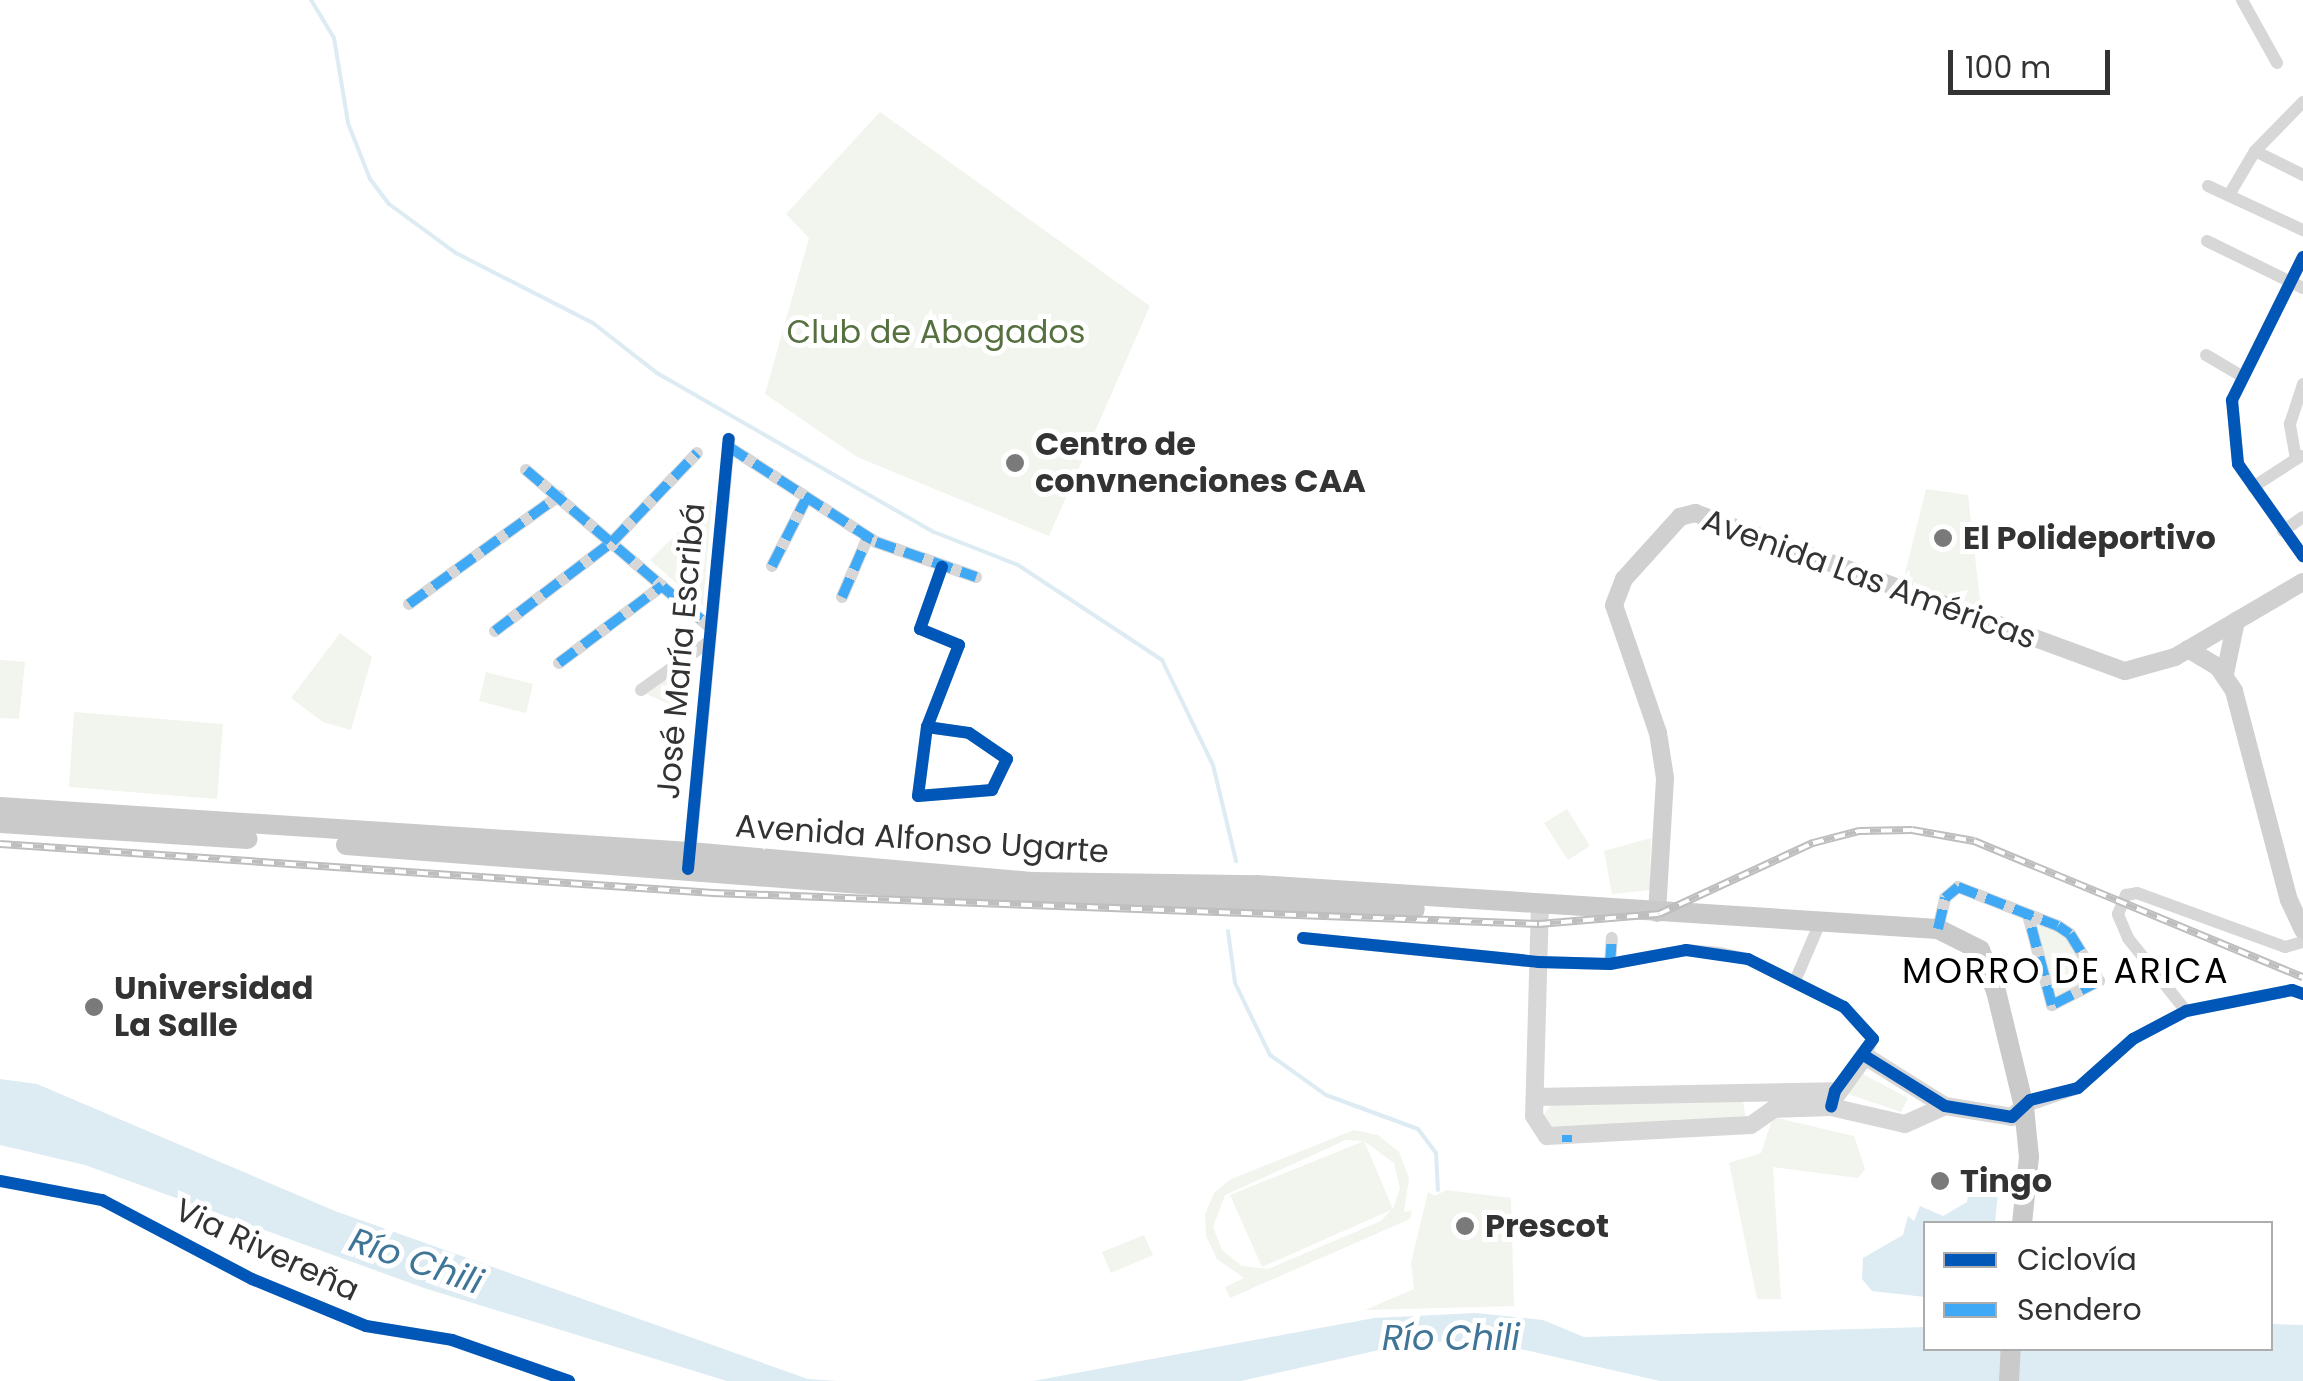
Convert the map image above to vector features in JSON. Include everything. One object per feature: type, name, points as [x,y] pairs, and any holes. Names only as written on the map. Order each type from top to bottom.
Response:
[{"type":"main road","name":"Avenida Las Américas","points":[[1657,913],[1665,778],[1658,733],[1614,605],[1624,579],[1680,517],[1694,513],[2125,670],[2188,649],[2303,582]]},
{"type":"main road","name":"Avenida Las Américas","points":[[2232,625],[2243,610],[2303,569]]},
{"type":"main road","points":[[2232,625],[2225,674],[2303,930]]},
{"type":"main road","points":[[2188,649],[2225,674]]},
{"type":"main road","name":"Avenida Alfonso Ugarte","points":[[0,806],[689,860],[1005,896],[1229,892],[1938,929],[1980,950],[2024,1107],[2029,1157],[2022,1221]]},
{"type":"main road","name":"Avenida Alfonso Ugarte","points":[[0,823],[689,860]]},
{"type":"main road","points":[[2009,1381],[2012,1351]]},
{"type":"street","points":[[2242,0],[2277,63]]},
{"type":"street","points":[[2229,196],[2255,151],[2303,102]]},
{"type":"street","points":[[2255,151],[2303,175]]},
{"type":"street","points":[[2208,186],[2303,230]]},
{"type":"street","points":[[2207,241],[2297,285]]},
{"type":"street","points":[[2303,257],[2297,285],[2232,400],[2238,464],[2303,556]]},
{"type":"street","points":[[2206,355],[2243,377]]},
{"type":"street","points":[[2252,487],[2300,457],[2290,424],[2303,384]]},
{"type":"street","name":"José María Escribá","points":[[689,860],[729,443],[805,501]]},
{"type":"street","points":[[495,631],[612,542],[697,453]]},
{"type":"street","points":[[526,470],[662,586],[711,634],[641,690]]},
{"type":"street","points":[[409,604],[559,496]]},
{"type":"street","points":[[772,566],[805,501],[868,537],[976,577]]},
{"type":"street","points":[[2283,531],[2303,518]]},
{"type":"street","points":[[842,597],[868,537]]},
{"type":"street","points":[[927,728],[969,734],[1007,759],[992,790],[918,796],[927,728],[959,645],[920,629],[942,567]]},
{"type":"street","points":[[559,663],[662,586]]},
{"type":"street","points":[[1938,929],[1945,898],[1958,887],[2028,915],[2070,934],[2099,982],[2052,1005],[2028,915]]},
{"type":"street","points":[[2186,1011],[2128,938],[2118,914],[2126,895],[2136,893],[2284,947],[2303,942]]},
{"type":"street","points":[[1303,938],[1538,962],[1610,964],[1686,950],[1720,953],[1796,981],[1860,1023],[1872,1039],[1865,1056],[1833,1099],[1768,1113],[1751,1125],[1560,1138],[1534,1116],[1535,1097],[1538,962],[1539,910]]},
{"type":"street","points":[[1796,981],[1822,920]]},
{"type":"street","points":[[1610,964],[1612,938]]},
{"type":"street","points":[[1865,1056],[1945,1106],[2012,1118],[2024,1107],[2078,1088],[2132,1039],[2186,1011],[2292,990],[2303,994]]},
{"type":"street","points":[[1535,1097],[1764,1090],[1833,1099],[1905,1124],[1945,1106]]},
{"type":"street","points":[[1764,1090],[1768,1113]]},
{"type":"street","name":"Via Rivereña","points":[[0,1181],[102,1200],[252,1279],[366,1326],[452,1340],[569,1381]]},
{"type":"green space","name":"Club de Abogados","points":[[880,112],[1150,306],[1049,536],[857,457],[765,394],[809,238],[786,214]]},
{"type":"green space","name":"El Polideportivo","points":[[1926,489],[1968,495],[1981,609],[1903,581]]},
{"type":"green space","points":[[712,499],[703,606],[650,560]]},
{"type":"green space","points":[[340,633],[372,657],[351,730],[323,722],[291,698]]},
{"type":"green space","points":[[695,658],[690,713],[646,694]]},
{"type":"green space","points":[[0,660],[25,662],[19,719],[0,718]]},
{"type":"green space","points":[[486,672],[533,684],[526,713],[479,701]]},
{"type":"green space","points":[[74,712],[223,724],[217,799],[69,787]]},
{"type":"green space","points":[[1567,809],[1590,846],[1568,860],[1544,823]]},
{"type":"green space","points":[[1651,838],[1650,890],[1612,894],[1604,851]]},
{"type":"green space","points":[[2040,924],[2066,935],[2089,969],[2090,981],[2057,996],[2052,992],[2035,926]]},
{"type":"green space","points":[[1863,1074],[1908,1098],[1901,1112],[1848,1094]]},
{"type":"green space","points":[[1742,1096],[1746,1119],[1552,1128],[1542,1117],[1552,1104]]},
{"type":"green space","points":[[1773,1117],[1854,1136],[1865,1169],[1858,1178],[1773,1167],[1781,1299],[1757,1299],[1729,1163],[1761,1153]]},
{"type":"green space","points":[[1354,1130],[1378,1135],[1399,1152],[1409,1178],[1404,1212],[1412,1210],[1410,1219],[1230,1298],[1225,1287],[1244,1278],[1217,1259],[1206,1236],[1205,1215],[1214,1193],[1231,1179]],"holes":[[[1346,1140],[1364,1141],[1230,1195],[1262,1267],[1391,1210],[1381,1221],[1268,1269],[1242,1266],[1222,1250],[1213,1227],[1225,1195]],[[1364,1141],[1394,1163],[1400,1189],[1393,1209]]]},
{"type":"green space","name":"Prescot","points":[[1446,1190],[1511,1198],[1514,1306],[1365,1310],[1414,1289],[1411,1263],[1428,1192],[1435,1196]]},
{"type":"green space","points":[[1144,1235],[1153,1255],[1111,1273],[1102,1252]]},
{"type":"water","name":"Río Chili","points":[[0,1079],[37,1084],[335,1211],[808,1379],[838,1381],[727,1381],[424,1288],[85,1165],[0,1145]]},
{"type":"water","points":[[1972,1170],[2000,1172],[1995,1221],[1923,1221],[1923,1297],[1872,1291],[1862,1279],[1863,1258],[1903,1235],[1908,1216],[1914,1221],[1920,1206],[1943,1216],[1967,1202]]},
{"type":"water","name":"Río Chili","points":[[1476,1313],[1543,1320],[1584,1337],[1923,1327],[1923,1351],[2273,1351],[2273,1324],[2303,1325],[2303,1381],[1660,1381],[1486,1341],[1415,1342],[1241,1381],[1033,1381],[1374,1318]]},
{"type":"waterway","points":[[311,0],[334,38],[348,123],[370,179],[389,204],[456,253],[593,323],[657,373],[934,532],[1018,565],[1162,660],[1213,765],[1236,861]]},
{"type":"waterway","points":[[1228,931],[1235,983],[1270,1055],[1326,1095],[1418,1129],[1436,1153],[1438,1190]]},
{"type":"railway","points":[[0,844],[713,893],[1539,924],[1659,914],[1813,843],[1859,831],[1912,830],[1974,841],[2303,977]]},
{"type":"marked path","points":[[729,447],[876,542],[976,577]]},
{"type":"marked path","points":[[495,631],[612,542],[697,453]]},
{"type":"marked path","points":[[526,470],[711,628]]},
{"type":"marked path","points":[[409,604],[559,496]]},
{"type":"marked path","points":[[772,566],[805,501]]},
{"type":"marked path","points":[[842,597],[868,537]]},
{"type":"marked path","points":[[559,663],[662,586]]},
{"type":"marked path","points":[[1938,929],[1945,898],[1958,887],[2058,926],[2070,934],[2099,981],[2052,1005],[2028,915]]},
{"type":"marked path","points":[[1610,964],[1612,938]]},
{"type":"marked path","points":[[1567,1135],[1567,1142]]},
{"type":"cycle path","points":[[2303,257],[2232,400],[2238,464],[2303,556]]},
{"type":"cycle path","points":[[688,869],[729,439]]},
{"type":"cycle path","points":[[927,727],[969,733],[1007,759],[992,790],[918,796],[927,727],[959,645],[920,629],[942,567]]},
{"type":"cycle path","points":[[1303,938],[1538,962],[1610,964],[1686,950],[1748,959],[1844,1007],[1873,1039],[1835,1091],[1831,1107]]},
{"type":"cycle path","points":[[1865,1056],[1945,1106],[2012,1117],[2030,1100],[2078,1088],[2133,1039],[2186,1011],[2292,990],[2303,994]]},
{"type":"cycle path","points":[[0,1181],[102,1200],[252,1279],[366,1326],[452,1340],[569,1381]]},
{"type":"place","name":"Centro de convnenciones CAA","points":[[1015,463]]},
{"type":"place","name":"El Polideportivo","points":[[1943,538]]},
{"type":"place","name":"Universidad La Salle","points":[[94,1007]]},
{"type":"place","name":"Tingo","points":[[1940,1181]]},
{"type":"place","name":"Prescot","points":[[1465,1226]]},
{"type":"district","name":"MORRO DE ARICA","points":[[2066,971]]}]
